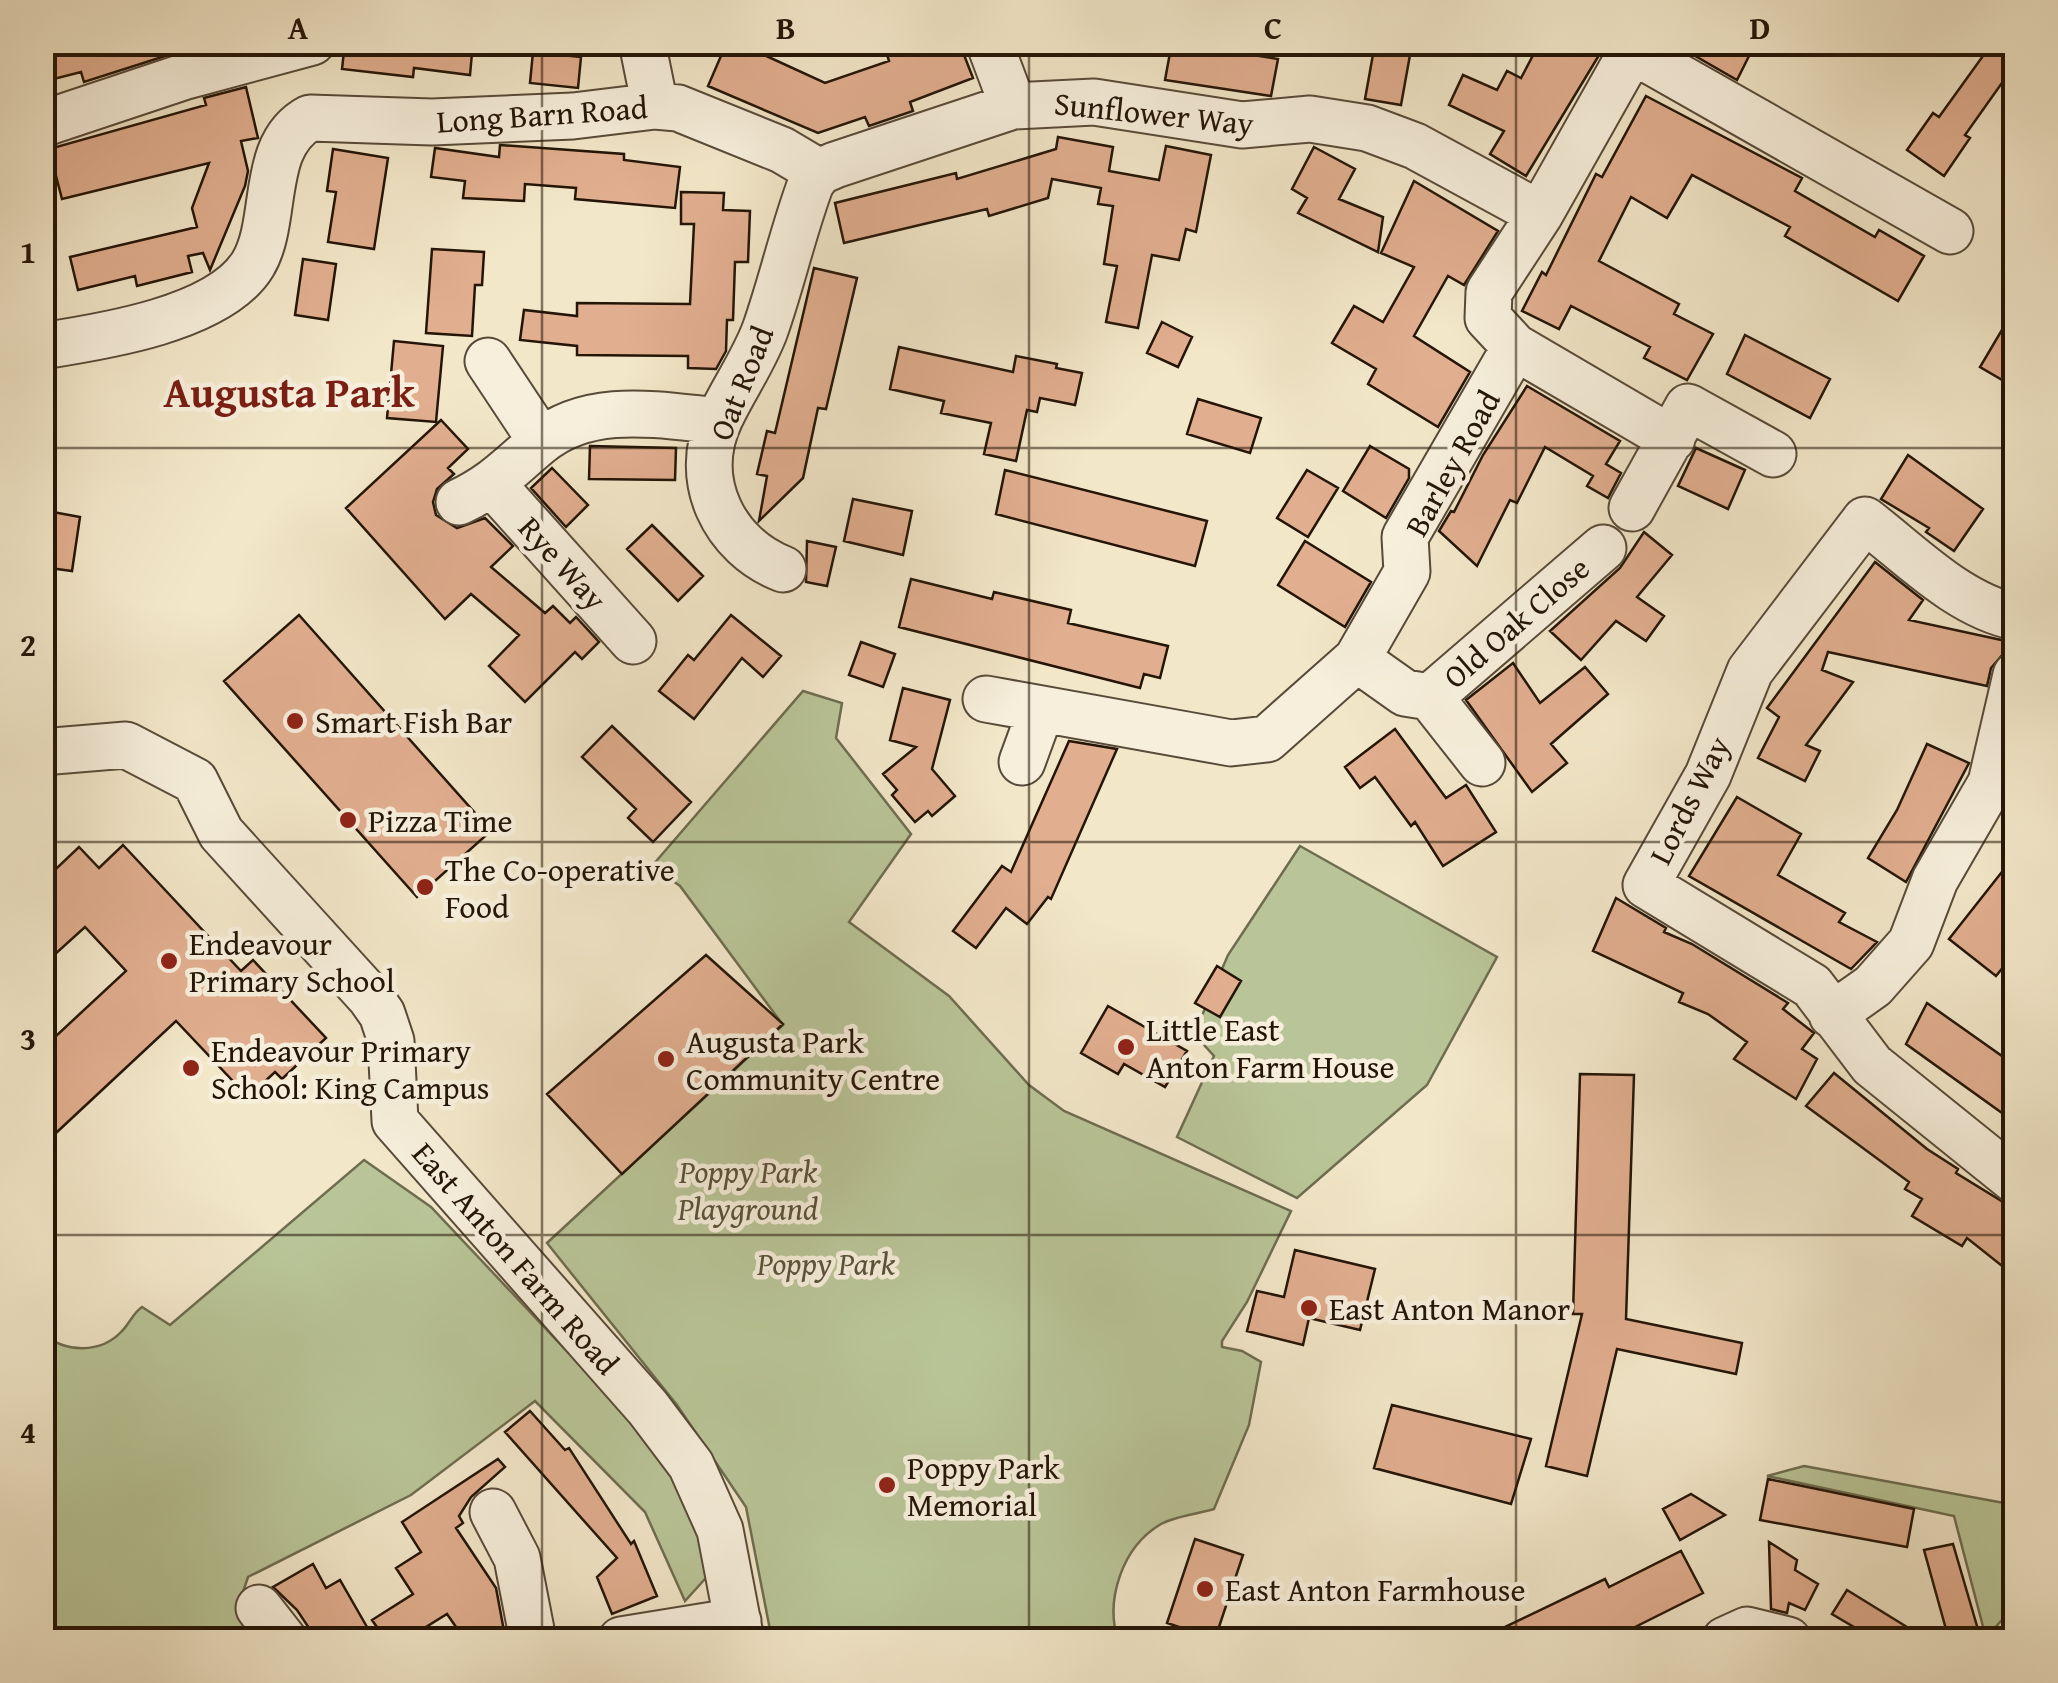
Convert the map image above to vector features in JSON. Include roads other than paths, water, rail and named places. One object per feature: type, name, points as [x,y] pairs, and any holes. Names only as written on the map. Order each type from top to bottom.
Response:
[{"type":"street","points":[[42,124],[186,76],[314,42],[310,118],[296,128],[282,152],[260,248],[254,262],[235,284],[209,300],[126,331],[42,346]]},
{"type":"street","points":[[642,42],[654,106]]},
{"type":"street","points":[[989,42],[1012,106]]},
{"type":"street","points":[[1672,439],[1515,347],[1488,318],[1489,292],[1540,214],[1635,47],[1950,231]]},
{"type":"street","name":"Sunflower Way","points":[[819,172],[1012,106],[1080,101],[1242,126],[1310,119],[1343,122],[1415,146],[1540,214]]},
{"type":"street","name":"Long Barn Road","points":[[310,118],[481,121],[654,106],[698,113],[782,150],[819,172]]},
{"type":"street","name":"Oat Road","points":[[783,568],[760,559],[726,528],[711,468],[718,421],[753,360],[801,209],[819,172]]},
{"type":"street","name":"Barley Road","points":[[986,699],[1231,742],[1266,739],[1358,659],[1407,572],[1405,538],[1515,347]]},
{"type":"street","points":[[488,361],[541,441]]},
{"type":"street","points":[[1632,508],[1688,407],[1773,454]]},
{"type":"street","name":"Rye Way","points":[[633,640],[476,494],[541,441],[570,423],[607,414],[718,421]]},
{"type":"street","name":"Lords Way","points":[[2016,617],[1981,606],[1962,594],[1866,520],[1750,671],[1708,776],[1646,884],[1812,986],[1872,1065],[2016,1181]]},
{"type":"street","name":"Old Oak Close","points":[[1430,696],[1603,548]]},
{"type":"street","name":"Old Oak Close","points":[[1358,659],[1404,693],[1430,696],[1482,762]]},
{"type":"street","points":[[1832,1015],[1872,986],[1910,944],[1935,880],[1991,783],[2016,674]]},
{"type":"street","points":[[1022,762],[1041,710]]},
{"type":"street","name":"East Anton Farm Road","points":[[42,752],[126,745],[195,781],[221,833],[370,997],[382,1014],[392,1042],[396,1121],[648,1408],[690,1465],[720,1530],[739,1631]]},
{"type":"street","points":[[493,1512],[517,1558],[532,1640]]},
{"type":"street","points":[[1724,1640],[1747,1630],[1788,1640]]},
{"type":"street","points":[[621,1640],[739,1631]]},
{"type":"place","name":"Smart Fish Bar","points":[[295,721]]},
{"type":"place","name":"Pizza Time","points":[[348,820]]},
{"type":"place","name":"The Co-operative Food","points":[[425,887]]},
{"type":"place","name":"Endeavour Primary School","points":[[169,961]]},
{"type":"place","name":"Little East Anton Farm House","points":[[1126,1047]]},
{"type":"place","name":"Augusta Park Community Centre","points":[[666,1059]]},
{"type":"place","name":"Endeavour Primary School: King Campus","points":[[191,1068]]},
{"type":"place","name":"East Anton Manor","points":[[1309,1308]]},
{"type":"place","name":"Poppy Park Memorial","points":[[887,1485]]},
{"type":"place","name":"East Anton Farmhouse","points":[[1205,1589]]},
{"type":"district","name":"Augusta Park","points":[[289,391]]},
{"type":"park label","name":"Poppy Park Playground","points":[[748,1190]]},
{"type":"park label","name":"Poppy Park","points":[[826,1263]]}]
